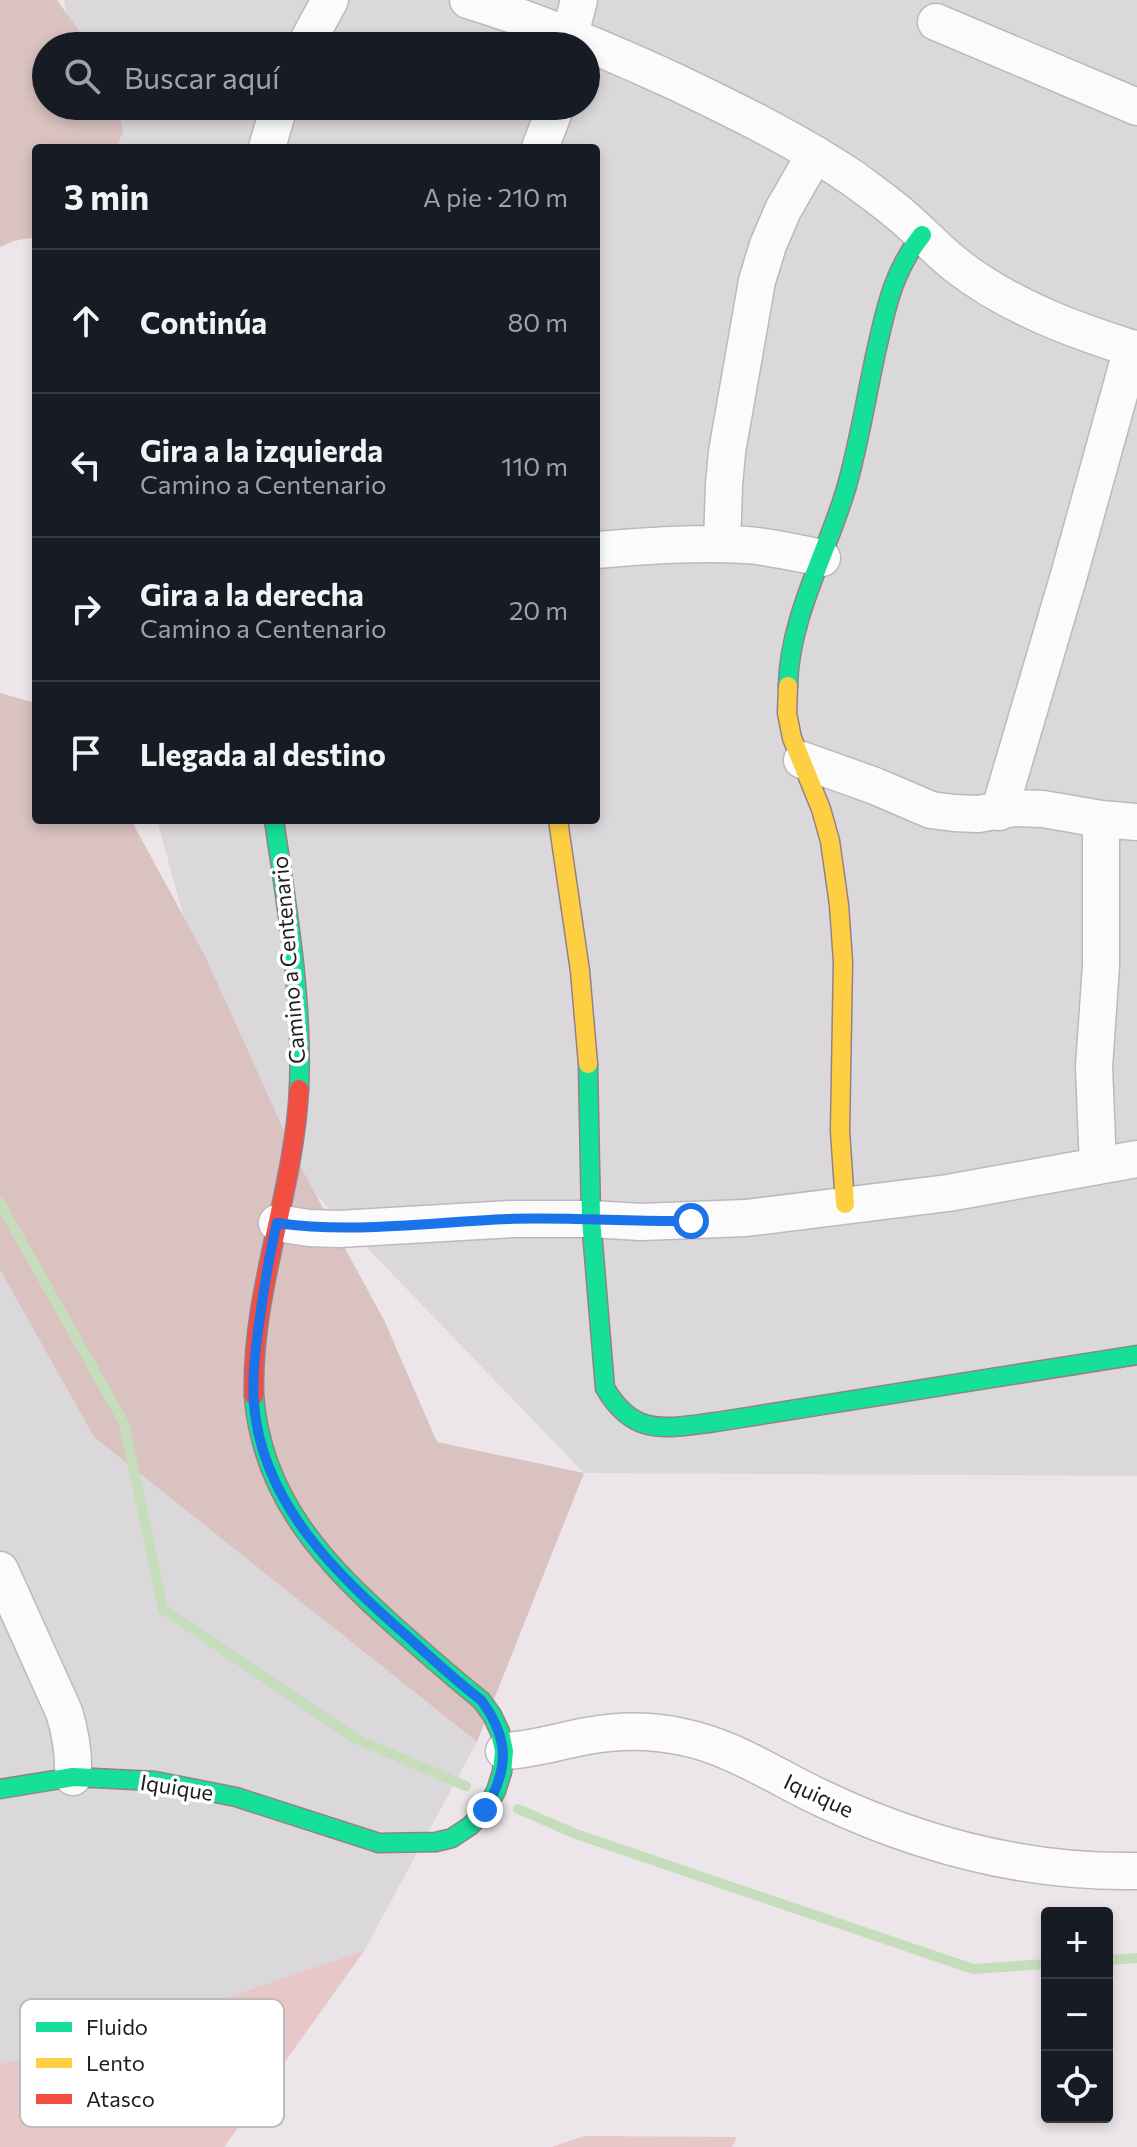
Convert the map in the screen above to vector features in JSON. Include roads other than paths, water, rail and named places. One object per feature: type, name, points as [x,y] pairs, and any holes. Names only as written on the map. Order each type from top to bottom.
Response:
[{"type":"street","points":[[313,32],[330,0]]},
{"type":"street","points":[[468,0],[548,32]]},
{"type":"street","points":[[570,32],[579,0]]},
{"type":"street","points":[[936,22],[1137,107]]},
{"type":"street","points":[[600,52],[640,66],[749,117],[815,154],[901,215],[955,264],[1017,304],[1060,324],[1135,349],[999,812]]},
{"type":"street","points":[[268,144],[275,120]]},
{"type":"street","points":[[542,144],[551,120]]},
{"type":"street","points":[[722,544],[729,441],[757,281],[783,210],[815,154]]},
{"type":"street","points":[[845,1204],[840,1131],[843,962],[839,905],[830,841],[818,799],[792,738],[786,687],[795,631],[847,484],[895,278],[908,252],[922,235]]},
{"type":"street","points":[[600,550],[722,544],[780,549],[822,558]]},
{"type":"street","points":[[802,760],[931,810],[954,813],[1043,809],[1137,822]]},
{"type":"street","points":[[1098,1166],[1094,1067],[1101,966],[1101,819]]},
{"type":"street","name":"Camino a Centenario","points":[[275,824],[300,1044],[292,1156],[263,1289],[253,1375],[258,1432],[265,1460],[277,1486],[316,1546],[344,1579],[481,1700],[500,1732],[504,1751]]},
{"type":"street","points":[[559,824],[583,1002],[588,1063],[591,1219],[605,1388],[617,1409],[626,1417],[655,1428],[716,1422],[1137,1355]]},
{"type":"street","points":[[277,1223],[339,1229],[512,1219],[641,1222],[746,1218],[948,1193],[1137,1159]]},
{"type":"street","points":[[0,1570],[64,1712],[71,1732],[73,1777]]},
{"type":"street","name":"Iquique","points":[[0,1789],[73,1777],[155,1781],[236,1797],[379,1843],[409,1844],[452,1838],[470,1826],[485,1810],[499,1781],[504,1751],[524,1750],[585,1736],[621,1732],[657,1733],[685,1737],[739,1755],[823,1799],[949,1846],[1045,1867],[1137,1871]]},
{"type":"waterway","points":[[0,1203],[124,1423],[163,1609],[356,1739],[466,1786]]},
{"type":"waterway","points":[[518,1809],[576,1834],[973,1969],[1041,1964]]},
{"type":"waterway","points":[[1113,1960],[1137,1958]]}]
